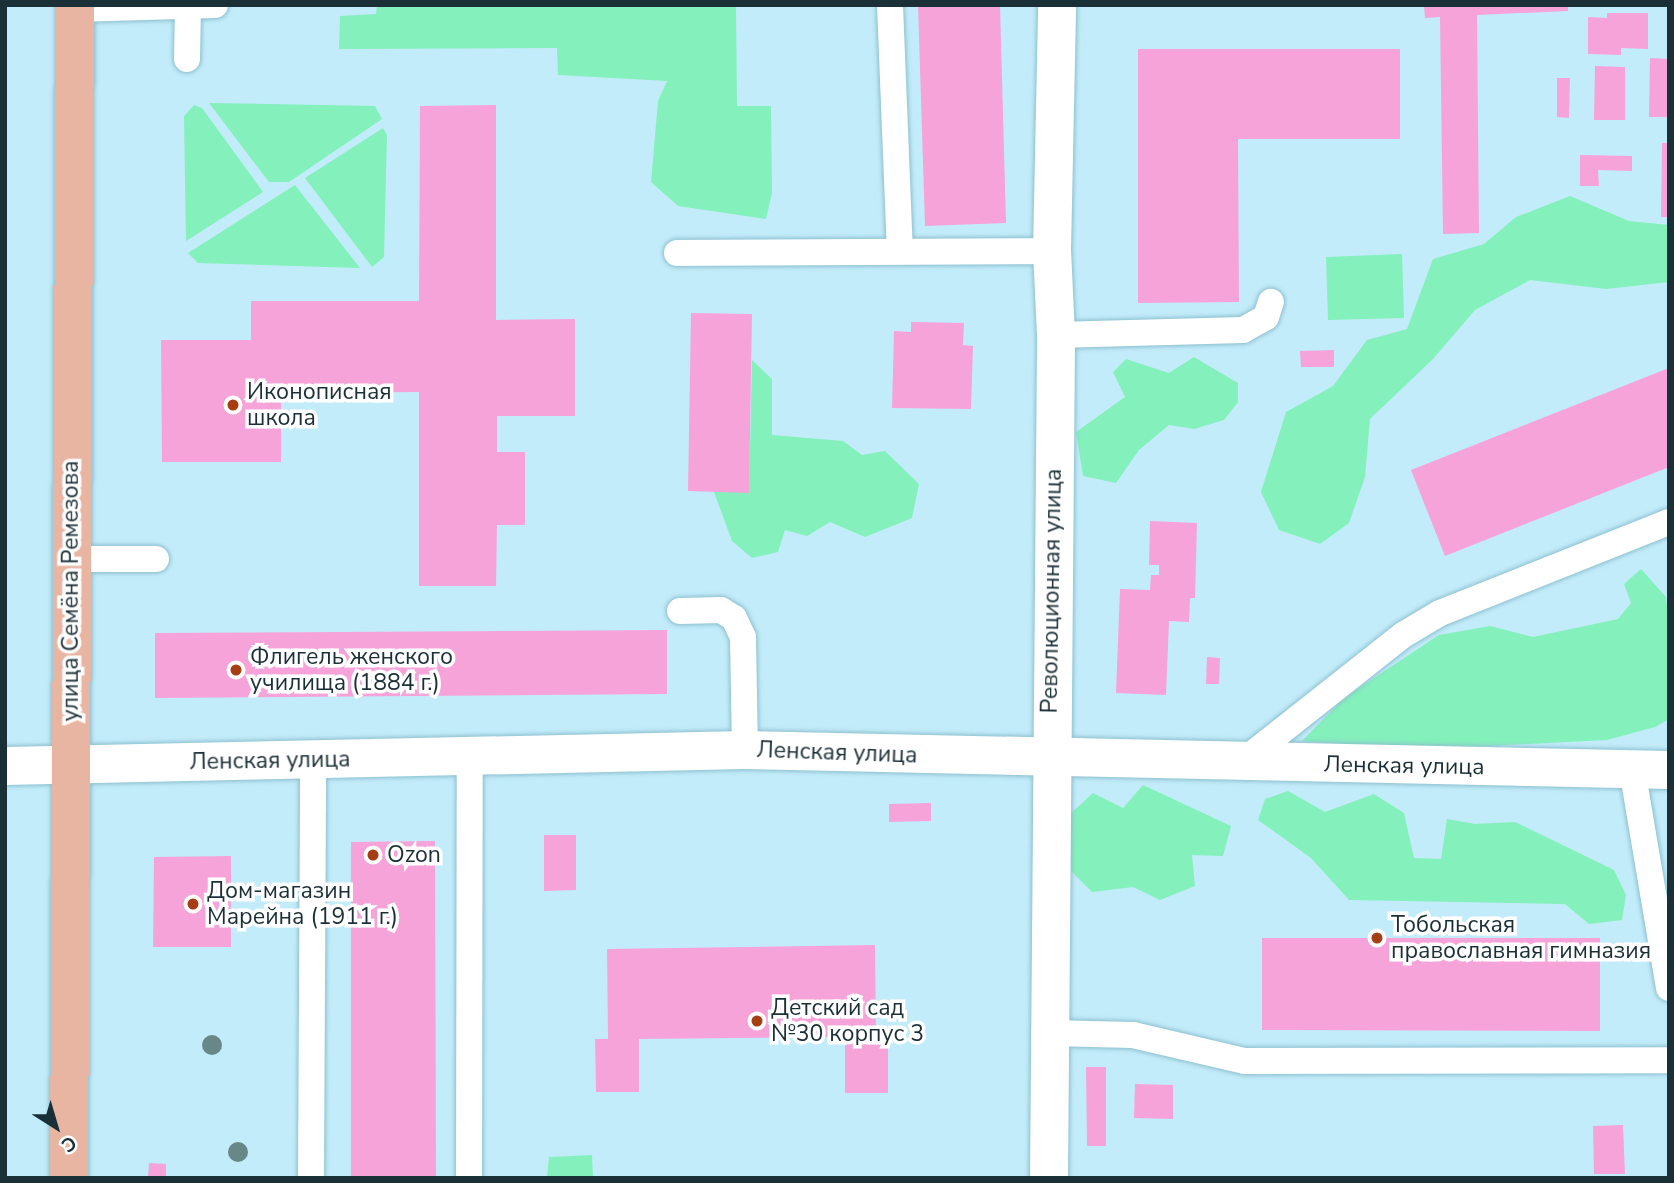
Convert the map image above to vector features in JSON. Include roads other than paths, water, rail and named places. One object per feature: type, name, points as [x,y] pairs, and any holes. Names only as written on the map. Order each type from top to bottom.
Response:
[{"type":"main road","name":"улица Семёна Ремезова","points":[[69,1178],[75,7]]},
{"type":"street","name":"Революционная улица","points":[[1049,1178],[1050,759],[1056,335],[1052,250],[1057,5]]},
{"type":"street","name":"Ленская улица","points":[[5,766],[746,750],[1240,764],[1650,770]]},
{"type":"lane","points":[[75,7],[215,5]]},
{"type":"lane","points":[[890,5],[901,249]]},
{"type":"lane","points":[[187,59],[188,6]]},
{"type":"lane","points":[[677,253],[901,249],[1052,250]]},
{"type":"lane","points":[[1056,335],[1243,330],[1266,317],[1272,302]]},
{"type":"lane","points":[[1240,764],[1403,635],[1440,613],[1669,522]]},
{"type":"lane","points":[[72,559],[156,559]]},
{"type":"lane","points":[[680,611],[721,610],[734,618],[746,654],[746,750]]},
{"type":"lane","points":[[469,1178],[470,756]]},
{"type":"lane","points":[[311,1178],[313,760]]},
{"type":"lane","points":[[1650,770],[1669,988]]},
{"type":"lane","points":[[1049,1033],[1133,1035],[1245,1061],[1669,1060]]},
{"type":"place","name":"Иконописная школа","points":[[233,405]]},
{"type":"place","name":"Флигель женского училища (1884 г.)","points":[[236,670]]},
{"type":"place","name":"Ozon","points":[[373,855]]},
{"type":"place","name":"Дом-магазин Марейна (1911 г.)","points":[[193,904]]},
{"type":"place","name":"Тобольская православная гимназия","points":[[1377,938]]},
{"type":"place","name":"Детский сад №30 корпус 3","points":[[757,1021]]}]
